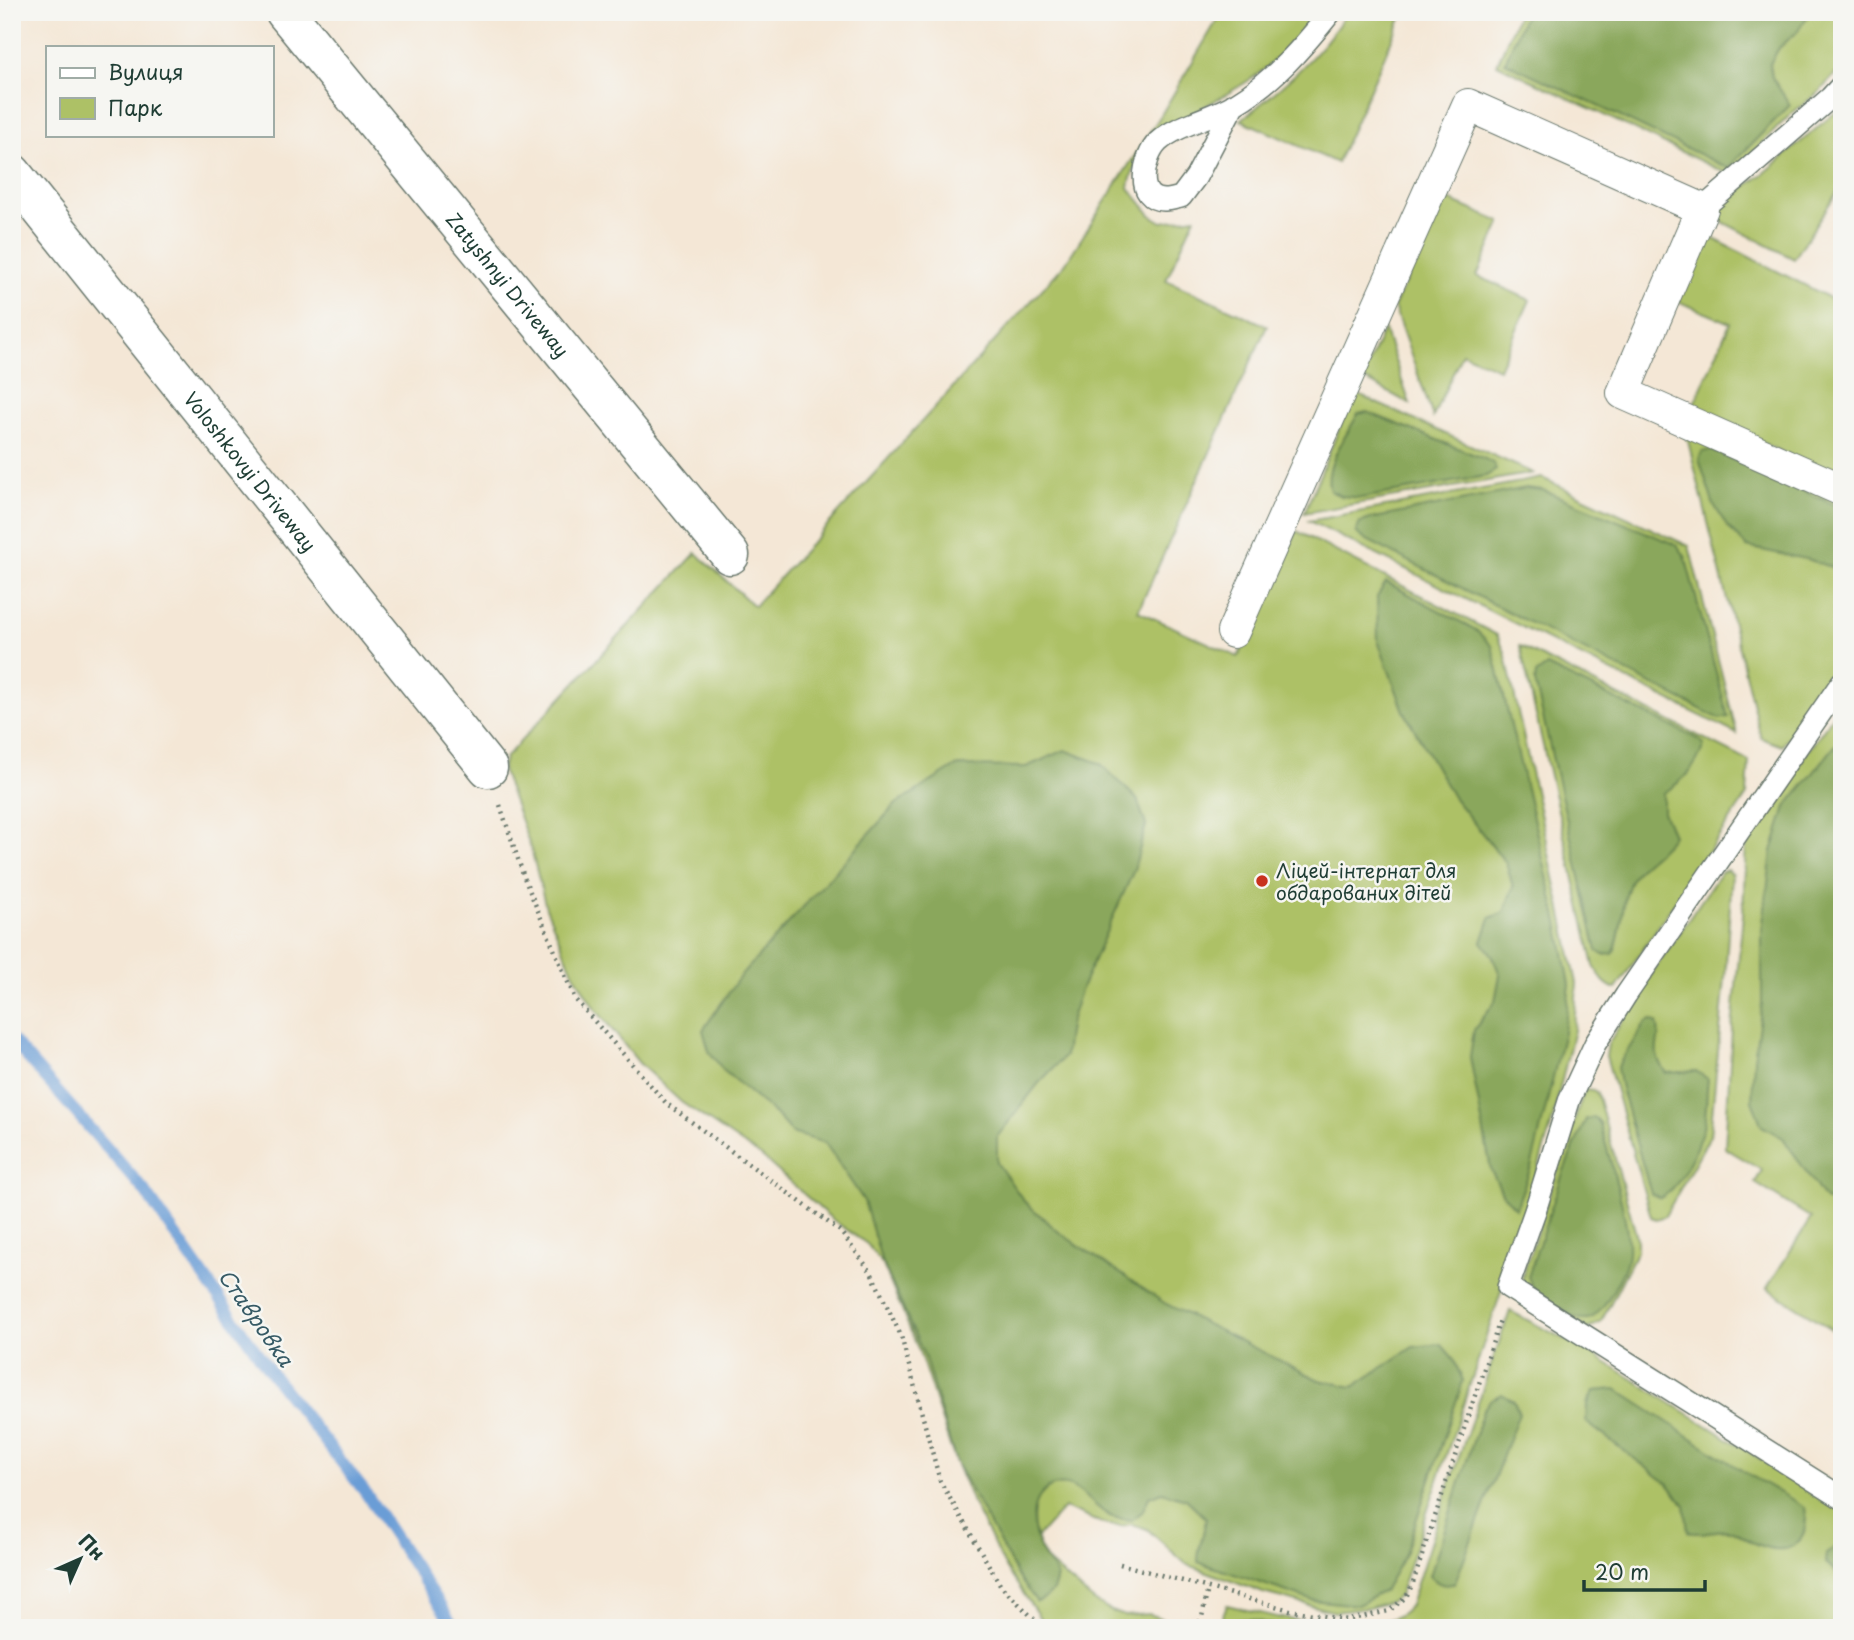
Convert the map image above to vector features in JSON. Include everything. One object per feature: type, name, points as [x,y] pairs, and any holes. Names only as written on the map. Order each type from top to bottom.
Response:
[{"type":"street","name":"Zatyshnyi Driveway","points":[[285,12],[730,555]]},
{"type":"street","points":[[1233,632],[1468,105],[1702,209],[1623,393],[1842,491]]},
{"type":"street","name":"Voloshkovyi Driveway","points":[[12,173],[488,768]]},
{"type":"lane","points":[[1234,104],[1196,177],[1181,197],[1164,201],[1152,196],[1143,183],[1145,165],[1158,142],[1234,104],[1283,69],[1331,12]]},
{"type":"lane","points":[[1702,209],[1842,85]]},
{"type":"lane","points":[[1842,682],[1595,1044],[1570,1098],[1508,1287],[1842,1498]]},
{"type":"path","points":[[488,768],[526,880],[575,999],[667,1104],[840,1231],[871,1272],[901,1336],[940,1481],[1001,1586],[1043,1628]]},
{"type":"path","points":[[1120,1564],[1290,1610],[1348,1620],[1389,1611],[1401,1603],[1413,1583],[1510,1288]]},
{"type":"path","points":[[1196,1628],[1202,1617],[1208,1588]]},
{"type":"green space","points":[[1222,12],[1318,12],[1290,45],[1258,74],[1180,121],[1146,150],[1135,168],[1129,188],[1152,216],[1162,222],[1195,217],[1166,280],[1267,326],[1138,611],[1238,657],[1297,531],[1497,635],[1505,652],[1577,983],[1574,1030],[1551,1126],[1497,1304],[1399,1596],[1369,1608],[1335,1612],[1263,1593],[1186,1564],[1147,1529],[1131,1524],[1107,1525],[1064,1508],[1029,1546],[1094,1601],[1125,1616],[1149,1614],[1163,1619],[1165,1628],[1050,1628],[1044,1624],[1003,1563],[971,1500],[919,1351],[883,1265],[867,1244],[833,1220],[762,1157],[681,1102],[639,1063],[593,1006],[573,972],[546,908],[531,848],[502,770],[505,758],[696,553],[754,606],[1065,264],[1161,115]]},
{"type":"green space","points":[[1347,12],[1404,12],[1337,163],[1241,120],[1285,84],[1312,57]]},
{"type":"green space","points":[[1519,12],[1842,12],[1842,67],[1730,175],[1497,64]]},
{"type":"green space","points":[[1526,12],[1811,12],[1796,33],[1779,48],[1770,64],[1772,77],[1790,105],[1728,168],[1505,62]]},
{"type":"green space","points":[[1842,107],[1842,190],[1839,189],[1794,259],[1715,218],[1731,197],[1767,171]]},
{"type":"green space","points":[[1444,198],[1501,222],[1477,276],[1530,300],[1499,369],[1462,353],[1433,417],[1394,307]]},
{"type":"green space","points":[[1706,235],[1842,304],[1842,479],[1691,411],[1730,323],[1677,301]]},
{"type":"green space","points":[[1384,329],[1410,404],[1362,378]]},
{"type":"green space","points":[[1354,393],[1533,473],[1304,513]]},
{"type":"green space","points":[[1367,412],[1485,459],[1494,464],[1496,470],[1486,476],[1362,498],[1341,496],[1330,491],[1328,482],[1332,462],[1358,414]]},
{"type":"green space","points":[[1686,433],[1842,500],[1842,660],[1782,746],[1761,738]]},
{"type":"green space","points":[[1711,450],[1842,508],[1842,571],[1810,560],[1747,547],[1726,525],[1713,503],[1699,459],[1702,452]]},
{"type":"green space","points":[[1542,478],[1689,546],[1737,734],[1309,521]]},
{"type":"green space","points":[[1526,488],[1543,490],[1677,545],[1685,556],[1728,717],[1720,719],[1361,537],[1356,532],[1360,523],[1370,519]]},
{"type":"green space","points":[[1386,582],[1476,630],[1492,646],[1558,922],[1570,984],[1564,1032],[1532,1164],[1516,1208],[1503,1195],[1491,1170],[1470,1057],[1474,1030],[1495,1001],[1500,975],[1492,955],[1482,942],[1490,918],[1504,912],[1513,887],[1506,863],[1453,797],[1404,711],[1378,641],[1377,597]]},
{"type":"green space","points":[[1520,646],[1749,761],[1747,795],[1616,989],[1605,983],[1594,966]]},
{"type":"green space","points":[[1547,666],[1700,740],[1704,745],[1688,773],[1663,793],[1663,812],[1673,835],[1632,879],[1613,954],[1603,955],[1597,951],[1535,682],[1536,674]]},
{"type":"green space","points":[[1842,703],[1842,1336],[1767,1288],[1811,1218],[1755,1183],[1762,1170],[1725,1148],[1746,839]]},
{"type":"green space","points":[[1842,737],[1842,1200],[1826,1201],[1783,1138],[1762,1126],[1752,1101],[1754,1059],[1762,1003],[1762,931],[1772,851],[1786,807]]},
{"type":"green space","points":[[1065,750],[1100,763],[1137,799],[1146,825],[1134,870],[1080,991],[1069,1025],[1065,1056],[1039,1083],[997,1137],[997,1163],[1024,1201],[1060,1233],[1166,1304],[1319,1380],[1353,1387],[1413,1347],[1441,1344],[1453,1358],[1463,1381],[1405,1554],[1384,1591],[1358,1605],[1311,1600],[1198,1562],[1206,1518],[1186,1499],[1162,1492],[1149,1497],[1142,1512],[1131,1520],[1110,1516],[1082,1493],[1067,1485],[1049,1488],[1034,1509],[1038,1544],[1057,1575],[1051,1592],[1037,1602],[1019,1578],[956,1463],[924,1355],[881,1259],[864,1201],[825,1143],[792,1133],[775,1114],[723,1070],[709,1051],[703,1030],[738,979],[896,804],[956,766],[1026,767]]},
{"type":"green space","points":[[1727,870],[1732,875],[1710,1136],[1665,1216],[1656,1219],[1651,1217],[1606,1056],[1608,1044],[1654,970],[1721,872]]},
{"type":"green space","points":[[1651,1020],[1657,1023],[1659,1030],[1657,1051],[1660,1064],[1666,1073],[1696,1071],[1708,1079],[1705,1119],[1698,1144],[1675,1186],[1660,1198],[1651,1194],[1617,1067],[1646,1022]]},
{"type":"green space","points":[[1585,1089],[1597,1093],[1637,1238],[1637,1251],[1601,1322],[1588,1329],[1527,1290],[1522,1278]]},
{"type":"green space","points":[[1594,1117],[1600,1124],[1614,1173],[1624,1213],[1628,1248],[1625,1266],[1607,1301],[1596,1315],[1582,1319],[1543,1298],[1528,1277],[1564,1170],[1586,1119]]},
{"type":"green space","points":[[1510,1311],[1591,1353],[1842,1510],[1842,1628],[1356,1628],[1393,1618],[1410,1605]]},
{"type":"green space","points":[[1616,1389],[1743,1471],[1805,1507],[1806,1520],[1801,1538],[1788,1548],[1779,1549],[1756,1544],[1732,1531],[1688,1532],[1685,1505],[1668,1484],[1586,1422],[1587,1404],[1594,1391]]},
{"type":"green space","points":[[1502,1394],[1514,1401],[1519,1413],[1455,1583],[1441,1584],[1430,1576],[1483,1410],[1491,1399]]},
{"type":"green space","points":[[1842,1543],[1842,1577],[1825,1562],[1826,1554]]},
{"type":"green space","points":[[1227,1605],[1277,1617],[1342,1628],[1218,1628]]},
{"type":"green space","points":[[1249,1619],[1282,1628],[1229,1628],[1235,1620]]},
{"type":"waterway","name":"Ставровка","points":[[12,1040],[144,1190],[272,1374],[365,1492],[455,1628]]},
{"type":"place","name":"Ліцей-інтернат для обдарованих дітей","points":[[1262,881]]}]
